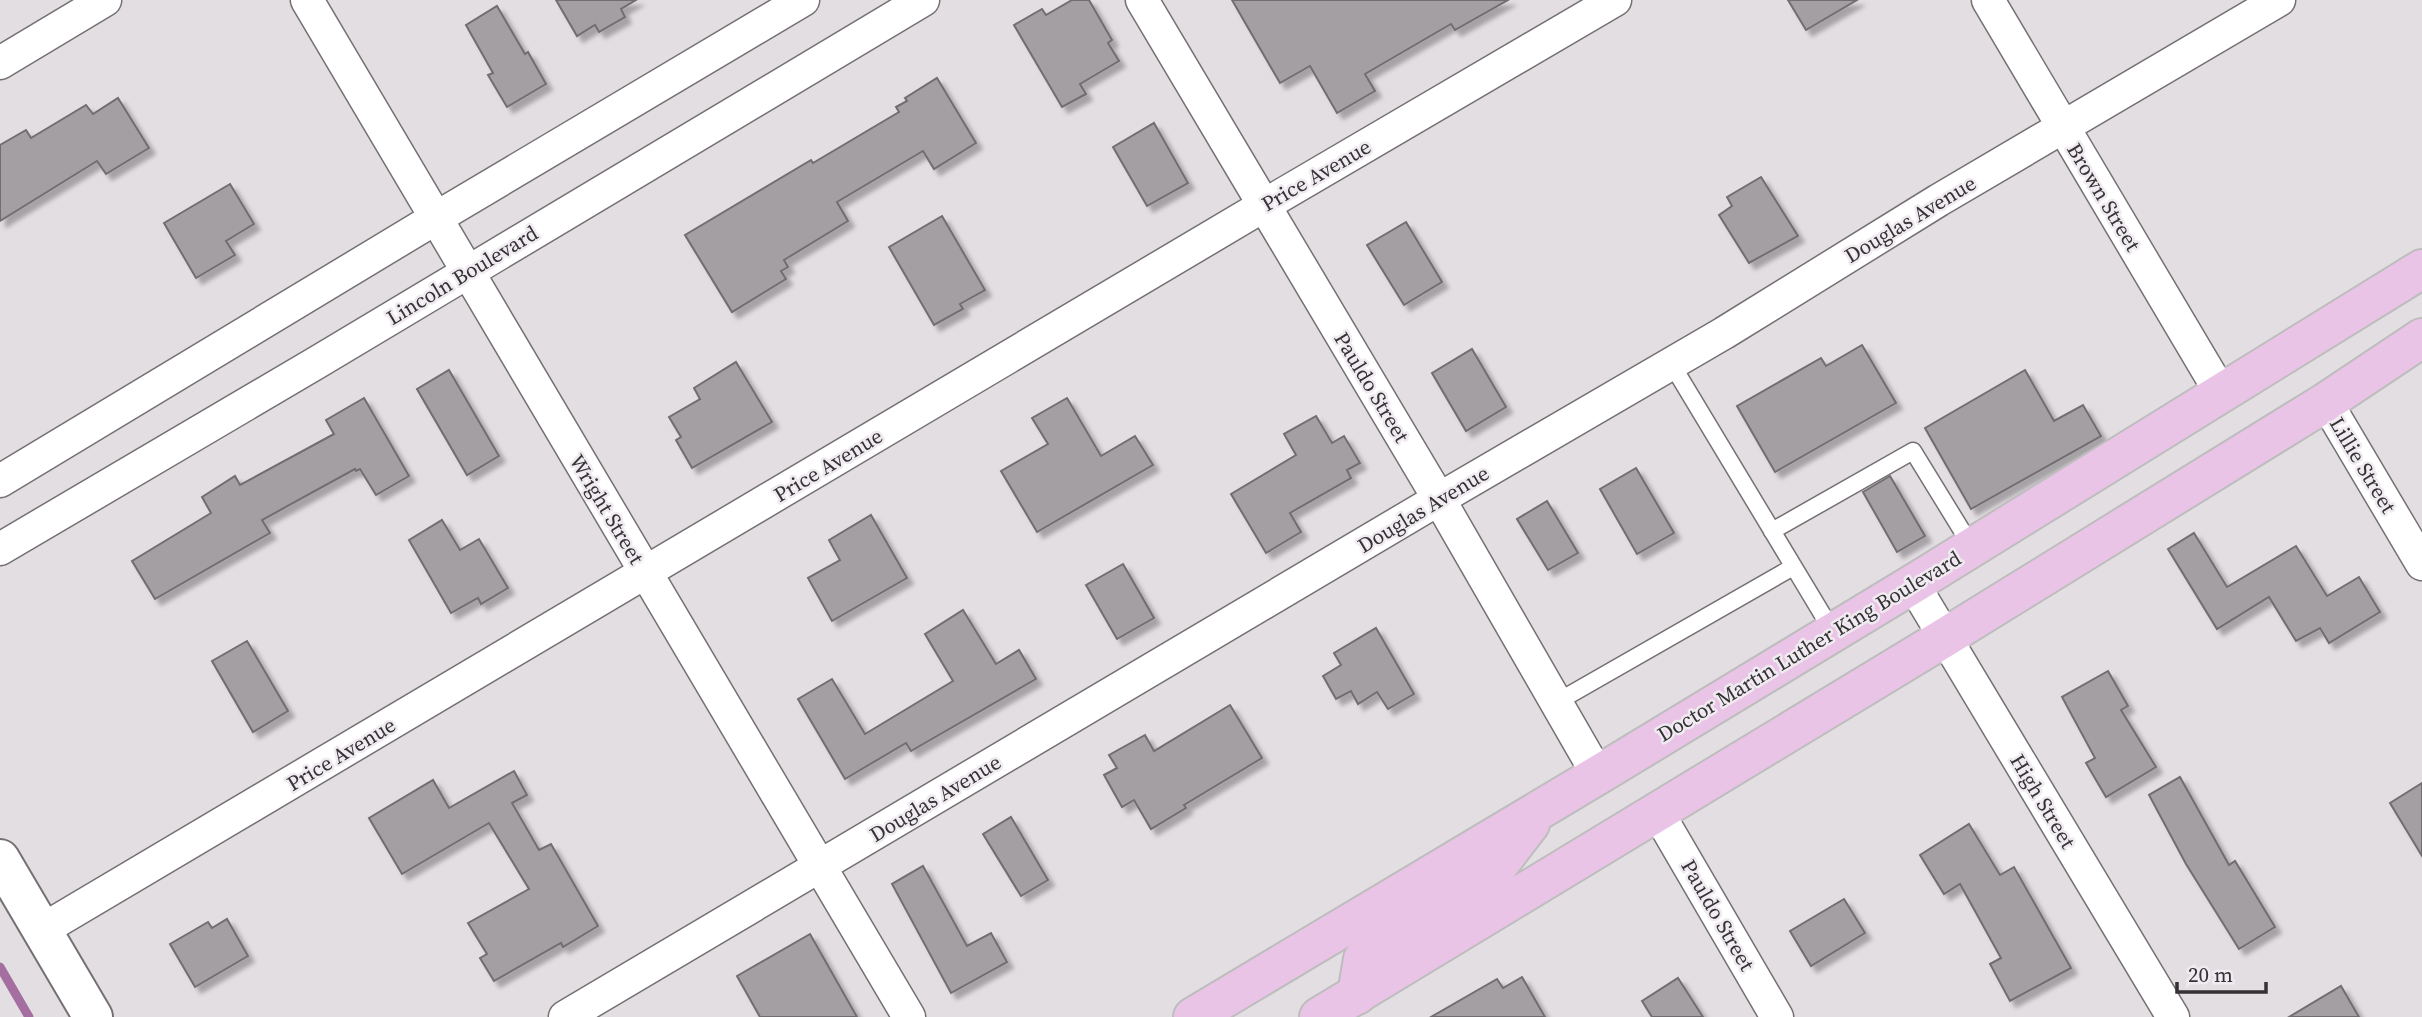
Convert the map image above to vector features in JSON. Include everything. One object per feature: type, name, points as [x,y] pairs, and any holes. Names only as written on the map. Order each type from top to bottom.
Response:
[{"type":"main road","name":"Doctor Martin Luther King Boulevard","points":[[1193,1017],[1913,584],[2422,269]]},
{"type":"main road","points":[[1319,1017],[1364,1006],[1658,813],[2326,402],[2422,338]]},
{"type":"main road","points":[[1364,1006],[1363,959],[1494,871],[1542,808]]},
{"type":"street","points":[[0,63],[105,0]]},
{"type":"street","name":"Wright Street","points":[[307,0],[909,1017]]},
{"type":"street","points":[[0,481],[803,0]]},
{"type":"street","name":"Lincoln Boulevard","points":[[0,549],[923,0]]},
{"type":"street","name":"Pauldo Street","points":[[1142,0],[1439,499],[1598,775]]},
{"type":"street","name":"Price Avenue","points":[[42,930],[1615,0]]},
{"type":"street","name":"Brown Street","points":[[1988,0],[2221,393]]},
{"type":"street","name":"Douglas Avenue","points":[[565,1017],[2279,0]]},
{"type":"street","name":"Lillie Street","points":[[2326,402],[2422,564]]},
{"type":"street","name":"High Street","points":[[1913,584],[2173,1017]]},
{"type":"street","name":"Pauldo Street","points":[[1658,813],[1777,1017]]},
{"type":"street","points":[[0,859],[93,1017]]},
{"type":"lane","points":[[1671,363],[1833,632]]},
{"type":"lane","points":[[1772,531],[1913,451],[1972,547]]},
{"type":"lane","points":[[1557,702],[1793,567]]},
{"type":"building","points":[[556,0],[636,0],[621,9],[625,17],[599,32],[595,25],[577,36]]},
{"type":"building","points":[[1072,0],[1089,0],[1112,40],[1108,43],[1119,61],[1080,84],[1086,94],[1062,107],[1014,25],[1042,9],[1046,15]]},
{"type":"building","points":[[1232,0],[1508,0],[1455,30],[1451,24],[1365,74],[1375,91],[1337,113],[1310,66],[1280,83]]},
{"type":"building","points":[[1788,0],[1857,0],[1806,30]]},
{"type":"building","points":[[497,6],[546,84],[507,107],[488,75],[493,73],[466,25]]},
{"type":"building","points":[[937,78],[976,143],[934,169],[923,151],[837,202],[848,221],[784,260],[788,267],[781,271],[786,279],[732,312],[685,235],[811,160],[813,163],[899,112],[896,107],[907,101],[905,98]]},
{"type":"building","points":[[118,98],[149,148],[106,174],[97,161],[0,221],[0,145],[26,130],[31,138],[86,105],[93,114]]},
{"type":"building","points":[[1154,123],[1188,183],[1147,206],[1113,147]]},
{"type":"building","points":[[1761,177],[1798,236],[1749,263],[1719,215],[1732,206],[1727,197]]},
{"type":"building","points":[[230,184],[254,224],[226,241],[235,255],[196,278],[164,223]]},
{"type":"building","points":[[942,216],[985,290],[960,304],[963,309],[934,325],[889,247]]},
{"type":"building","points":[[1406,222],[1442,282],[1404,305],[1367,245]]},
{"type":"building","points":[[1862,345],[1896,403],[1775,472],[1737,406],[1821,358],[1826,366]]},
{"type":"building","points":[[1472,349],[1506,407],[1466,431],[1432,373]]},
{"type":"building","points":[[736,362],[772,422],[692,468],[676,440],[681,437],[669,417],[700,399],[694,388]]},
{"type":"building","points":[[449,370],[499,456],[467,475],[417,389]]},
{"type":"building","points":[[2025,370],[2054,421],[2083,405],[2101,436],[1971,509],[1925,428]]},
{"type":"building","points":[[364,398],[409,476],[376,495],[360,469],[355,469],[262,520],[270,533],[155,599],[132,561],[211,513],[202,497],[235,476],[240,485],[334,434],[326,420]]},
{"type":"building","points":[[1067,398],[1101,456],[1135,436],[1153,465],[1037,532],[1001,471],[1048,444],[1032,418]]},
{"type":"building","points":[[1316,416],[1332,443],[1344,436],[1360,463],[1347,470],[1351,478],[1290,513],[1301,532],[1266,553],[1231,494],[1296,455],[1284,434]]},
{"type":"building","points":[[1636,468],[1674,533],[1637,554],[1600,489]]},
{"type":"building","points":[[1890,476],[1925,536],[1897,552],[1863,492]]},
{"type":"building","points":[[1547,501],[1578,553],[1548,570],[1517,519]]},
{"type":"building","points":[[871,515],[907,578],[832,621],[808,578],[840,560],[829,540]]},
{"type":"building","points":[[442,520],[460,550],[479,539],[508,588],[481,604],[478,598],[451,613],[409,540]]},
{"type":"building","points":[[2194,533],[2227,587],[2296,546],[2327,596],[2359,577],[2380,612],[2329,643],[2320,628],[2296,641],[2269,597],[2217,629],[2168,549]]},
{"type":"building","points":[[1123,564],[1154,618],[1117,639],[1086,585]]},
{"type":"building","points":[[963,610],[996,664],[1019,650],[1036,679],[911,751],[906,743],[845,779],[798,699],[832,679],[865,734],[953,681],[925,634]]},
{"type":"building","points":[[1376,628],[1414,694],[1388,709],[1377,692],[1358,704],[1351,691],[1336,699],[1323,676],[1341,665],[1334,653]]},
{"type":"building","points":[[247,641],[288,711],[253,732],[212,661]]},
{"type":"building","points":[[2108,671],[2128,706],[2121,710],[2156,767],[2106,797],[2086,763],[2095,758],[2062,697]]},
{"type":"building","points":[[1230,705],[1262,758],[1184,805],[1186,808],[1151,829],[1134,800],[1122,807],[1104,775],[1117,768],[1109,755],[1145,735],[1154,751]]},
{"type":"building","points":[[514,771],[527,795],[512,803],[539,850],[551,844],[598,926],[563,947],[561,943],[494,981],[480,958],[487,954],[468,923],[529,889],[489,823],[402,874],[369,818],[433,780],[449,808]]},
{"type":"building","points":[[2180,777],[2229,865],[2235,861],[2275,927],[2239,949],[2186,864],[2149,795]]},
{"type":"building","points":[[2422,783],[2422,856],[2390,803]]},
{"type":"building","points":[[1011,817],[1048,880],[1021,896],[983,834]]},
{"type":"building","points":[[1969,824],[2000,875],[2014,867],[2071,968],[2010,1001],[1990,964],[2001,958],[1960,884],[1944,894],[1920,855]]},
{"type":"building","points":[[923,866],[967,946],[991,933],[1007,962],[951,993],[892,884]]},
{"type":"building","points":[[1844,899],[1865,933],[1811,966],[1790,931]]},
{"type":"building","points":[[227,919],[248,956],[195,987],[170,944],[208,922],[212,928]]},
{"type":"building","points":[[810,934],[857,1017],[760,1017],[737,976]]},
{"type":"building","points":[[1522,977],[1545,1017],[1431,1017],[1497,979],[1503,988]]},
{"type":"building","points":[[1678,978],[1703,1017],[1652,1017],[1642,1001]]},
{"type":"building","points":[[2341,986],[2359,1017],[2289,1017]]},
{"type":"waterway","points":[[0,967],[29,1017]]}]
